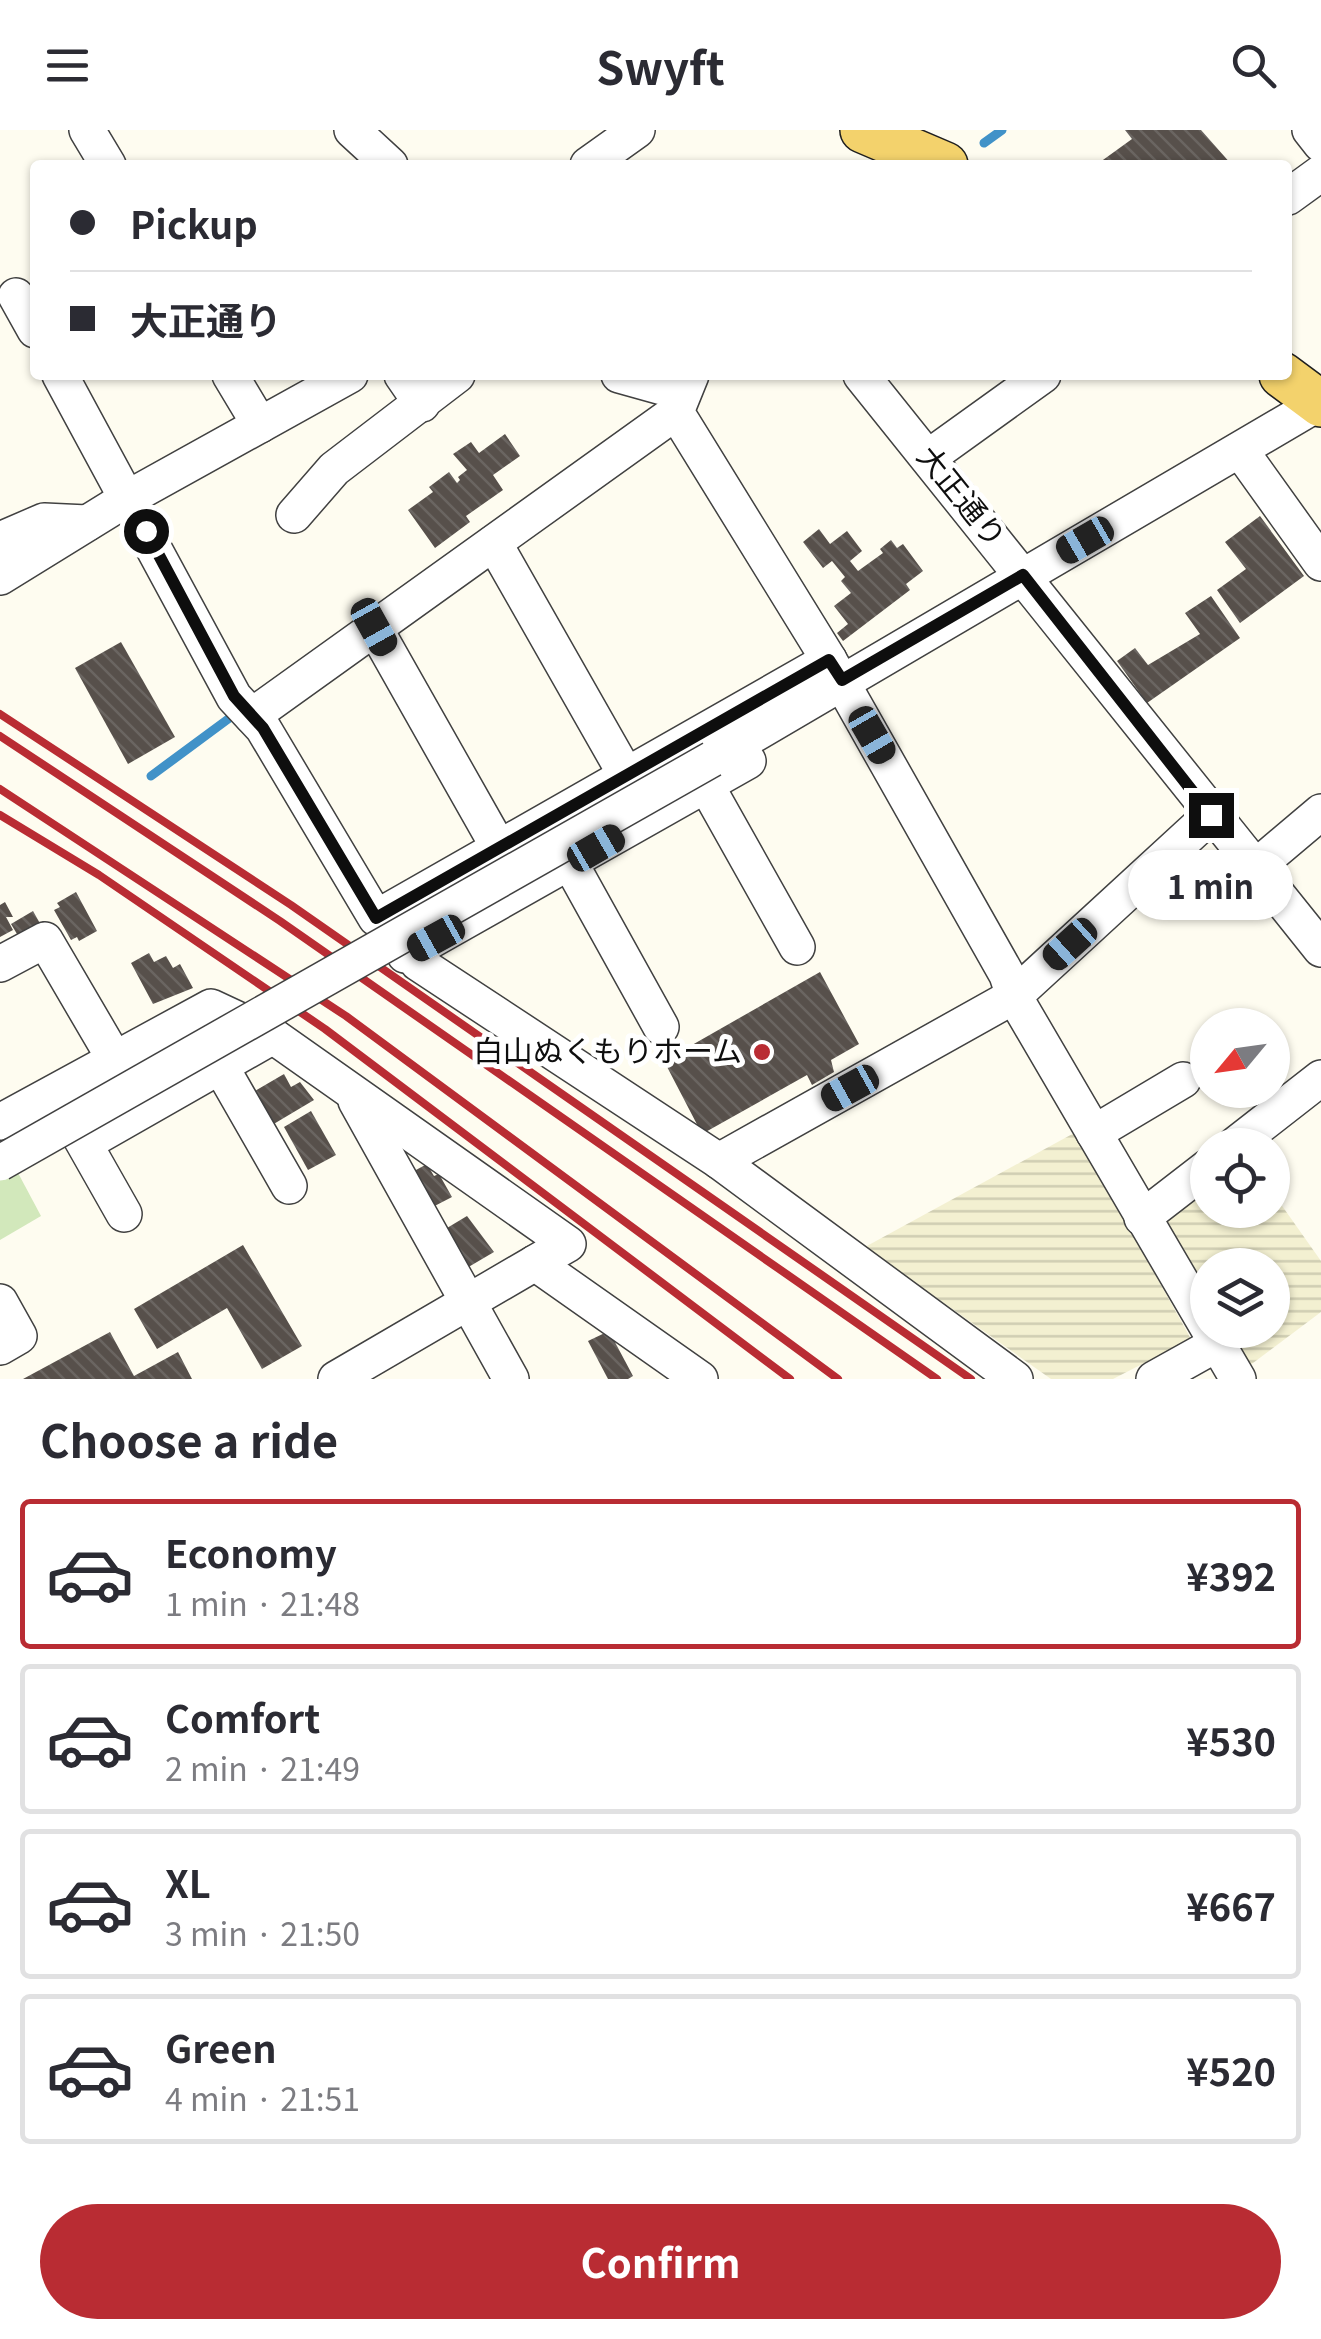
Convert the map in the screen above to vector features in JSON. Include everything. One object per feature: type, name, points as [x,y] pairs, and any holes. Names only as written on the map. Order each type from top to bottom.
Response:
[{"type":"main road","points":[[863,130],[933,160]]},
{"type":"main road","points":[[1289,380],[1320,403]]},
{"type":"street","points":[[87,130],[105,160]]},
{"type":"street","points":[[352,130],[385,160]]},
{"type":"street","points":[[595,160],[637,130]]},
{"type":"street","points":[[1310,130],[1321,144]]},
{"type":"street","points":[[1292,195],[1321,173]]},
{"type":"street","points":[[16,296],[30,321]]},
{"type":"street","points":[[63,380],[247,711],[376,918],[626,775],[841,680]]},
{"type":"street","points":[[233,380],[260,425]]},
{"type":"street","points":[[0,576],[128,498],[341,380]]},
{"type":"street","points":[[294,514],[412,389],[441,380]]},
{"type":"street","points":[[637,380],[662,387],[672,380]]},
{"type":"street","points":[[247,711],[374,627],[676,412],[689,380]]},
{"type":"street","name":"大正通り","points":[[865,380],[1321,948]]},
{"type":"street","points":[[929,457],[1035,380]]},
{"type":"street","points":[[383,914],[405,955],[583,855],[841,680],[1320,403]]},
{"type":"street","points":[[676,412],[841,680],[1008,975],[1014,996],[1190,1302]]},
{"type":"street","points":[[1240,450],[1321,563]]},
{"type":"street","points":[[0,540],[44,521],[88,523]]},
{"type":"street","points":[[494,543],[626,775]]},
{"type":"street","points":[[374,627],[499,848]]},
{"type":"street","points":[[709,772],[797,946]]},
{"type":"street","points":[[0,1162],[709,772]]},
{"type":"street","points":[[573,806],[583,855],[661,1027]]},
{"type":"street","points":[[1256,867],[1321,812]]},
{"type":"street","points":[[719,1162],[1014,996],[1211,815]]},
{"type":"street","points":[[0,964],[45,940],[114,1058]]},
{"type":"street","points":[[418,963],[719,1162],[1015,1379]]},
{"type":"street","points":[[0,1122],[211,1007],[273,1036],[568,1244],[336,1379]]},
{"type":"street","points":[[191,1017],[289,1186]]},
{"type":"street","points":[[87,1142],[273,1036]]},
{"type":"street","points":[[1257,1128],[1321,1078]]},
{"type":"street","points":[[1094,1133],[1183,1080]]},
{"type":"street","points":[[55,1091],[124,1214]]},
{"type":"street","points":[[354,1096],[466,1305],[511,1379]]},
{"type":"street","points":[[1142,1218],[1190,1181]]},
{"type":"street","points":[[536,1263],[689,1377]]},
{"type":"street","points":[[0,1302],[19,1336],[0,1347]]},
{"type":"street","points":[[1154,1379],[1210,1348]]},
{"type":"street","points":[[1217,1348],[1238,1379]]},
{"type":"shaded area","points":[[1076,1132],[1190,1340],[1113,1379],[1051,1379],[865,1247]]},
{"type":"shaded area","points":[[1190,1193],[1190,1228],[1290,1228],[1290,1217],[1321,1261],[1321,1312],[1290,1335],[1290,1248],[1190,1248],[1190,1279],[1155,1218]]},
{"type":"shaded area","points":[[1232,1348],[1273,1348],[1245,1369]]},
{"type":"green space","points":[[17,1171],[41,1216],[0,1240],[0,1180]]},
{"type":"building","points":[[1125,130],[1201,130],[1228,160],[1103,160],[1132,139]]},
{"type":"building","points":[[505,434],[520,456],[493,475],[503,490],[466,516],[470,522],[435,548],[408,510],[433,492],[429,487],[449,472],[457,483],[460,480],[458,477],[467,470],[453,454],[471,442],[479,453]]},
{"type":"building","points":[[1260,516],[1304,576],[1240,623],[1217,590],[1246,569],[1225,542]]},
{"type":"building","points":[[819,529],[830,544],[847,531],[862,551],[850,561],[858,571],[883,553],[880,549],[891,540],[897,548],[903,544],[923,571],[906,584],[910,590],[843,641],[837,633],[848,624],[834,606],[851,593],[841,581],[845,577],[832,561],[823,568],[803,542]]},
{"type":"building","points":[[1211,596],[1240,638],[1147,703],[1117,661],[1135,648],[1148,665],[1200,634],[1185,613]]},
{"type":"building","points":[[121,642],[175,737],[128,764],[75,668]]},
{"type":"building","points":[[76,892],[97,931],[79,941],[77,937],[71,940],[54,910],[60,907],[57,903]]},
{"type":"building","points":[[5,902],[13,917],[6,917],[13,930],[0,937],[0,905]]},
{"type":"building","points":[[33,911],[42,927],[20,939],[11,924]]},
{"type":"building","points":[[149,953],[154,962],[166,956],[173,968],[180,964],[193,988],[153,1004],[131,963]]},
{"type":"building","name":"白山ぬくもりホーム","points":[[820,972],[859,1044],[831,1060],[834,1072],[812,1085],[807,1075],[702,1134],[664,1061]]},
{"type":"building","points":[[284,1074],[291,1087],[300,1082],[314,1100],[272,1125],[253,1092]]},
{"type":"building","points":[[311,1111],[336,1155],[308,1170],[284,1127]]},
{"type":"building","points":[[427,1164],[434,1176],[439,1174],[452,1197],[423,1212],[403,1177]]},
{"type":"building","points":[[467,1216],[494,1252],[460,1272],[437,1234]]},
{"type":"building","points":[[243,1245],[302,1346],[262,1369],[227,1308],[157,1349],[134,1309]]},
{"type":"building","points":[[609,1331],[633,1376],[628,1379],[608,1379],[588,1341]]},
{"type":"building","points":[[110,1332],[134,1376],[178,1352],[192,1379],[23,1379]]},
{"type":"waterway","points":[[984,143],[1002,130]]},
{"type":"waterway","points":[[151,776],[239,711]]},
{"type":"railway","points":[[0,714],[291,905],[971,1379]]},
{"type":"railway","points":[[0,736],[280,921],[937,1379]]},
{"type":"railway","points":[[0,789],[346,1016],[838,1379]]},
{"type":"railway","points":[[0,815],[99,875],[325,1029],[790,1379]]},
{"type":"place","name":"白山ぬくもりホーム","points":[[762,1052]]},
{"type":"route","points":[[146,531],[234,696],[263,728],[376,918],[829,660],[842,680],[1023,575],[1211,815]]}]
